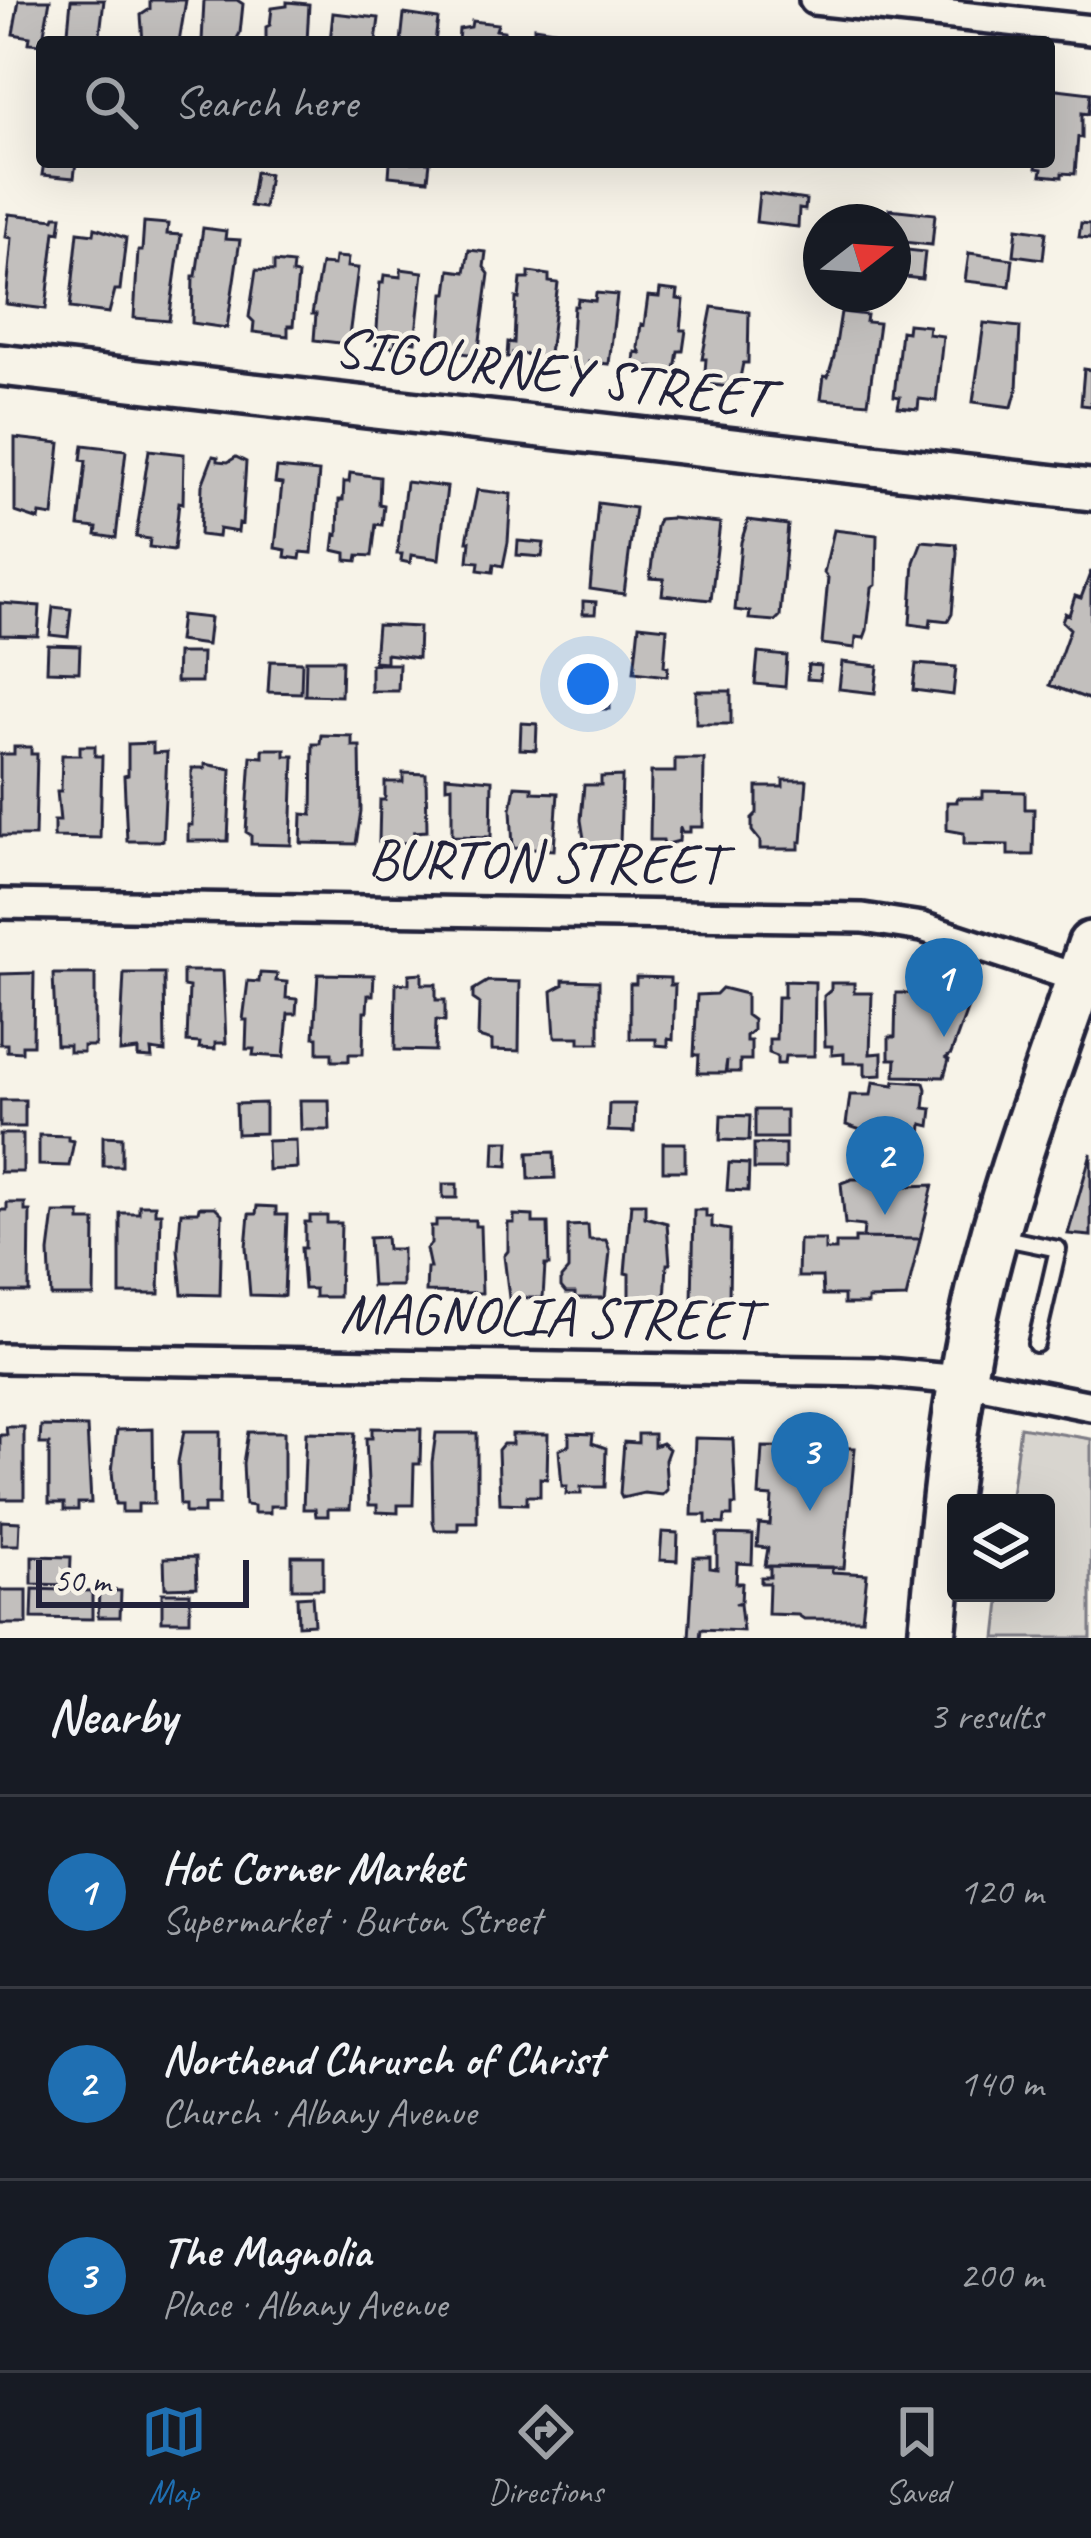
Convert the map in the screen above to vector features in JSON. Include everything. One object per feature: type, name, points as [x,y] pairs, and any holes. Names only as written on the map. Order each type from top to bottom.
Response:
[{"type":"highway","points":[[932,1638],[961,1380],[1026,1126],[1085,962]]},
{"type":"main road","name":"SIGOURNEY STREET","points":[[0,365],[1091,490]]},
{"type":"street","points":[[814,0],[1091,30]]},
{"type":"street","name":"BURTON STREET","points":[[0,904],[847,917],[922,927],[1085,962]]},
{"type":"street","name":"MAGNOLIA STREET","points":[[0,1358],[876,1372],[961,1380],[1091,1406]]},
{"type":"lane","points":[[994,1237],[1058,1249],[1036,1344]]},
{"type":"shaded area","points":[[1020,1427],[1091,1439],[1091,1638],[996,1638],[1000,1602],[1055,1602],[1055,1494],[1011,1494]]},
{"type":"building","points":[[19,0],[50,0],[43,36],[36,36],[36,44],[29,43],[30,37],[13,34]]},
{"type":"building","points":[[71,0],[104,0],[100,36],[68,36]]},
{"type":"building","points":[[150,0],[186,0],[180,36],[143,36],[141,15],[150,9]]},
{"type":"building","points":[[204,0],[243,4],[238,36],[202,36]]},
{"type":"building","points":[[287,2],[309,4],[307,36],[266,36],[272,8],[287,6]]},
{"type":"building","points":[[333,13],[379,18],[377,36],[331,36]]},
{"type":"building","points":[[404,14],[438,19],[436,36],[402,36]]},
{"type":"building","points":[[472,21],[498,24],[496,30],[505,36],[458,36],[459,29],[471,27]]},
{"type":"building","points":[[534,27],[560,31],[560,36],[522,36],[534,34]]},
{"type":"building","points":[[1055,89],[1091,93],[1089,114],[1082,113],[1075,174],[1041,175],[1042,169],[1036,168],[1055,168]]},
{"type":"building","points":[[43,168],[75,168],[74,178],[42,175]]},
{"type":"building","points":[[390,168],[429,168],[428,180],[389,176]]},
{"type":"building","points":[[255,172],[269,174],[264,208],[250,206]]},
{"type":"building","points":[[759,193],[806,200],[799,209],[798,227],[756,222]]},
{"type":"building","points":[[911,211],[935,214],[932,245],[911,243]]},
{"type":"building","points":[[9,214],[62,216],[60,232],[55,231],[46,309],[6,304],[12,238],[6,237]]},
{"type":"building","points":[[144,222],[168,224],[167,234],[181,235],[169,321],[134,318]]},
{"type":"building","points":[[1081,223],[1091,224],[1091,238],[1079,237]]},
{"type":"building","points":[[95,228],[126,238],[120,290],[115,290],[109,313],[70,308],[78,232],[94,234]]},
{"type":"building","points":[[203,228],[226,231],[225,239],[240,240],[227,328],[192,323],[193,276]]},
{"type":"building","points":[[1017,228],[1046,232],[1043,259],[1014,255]]},
{"type":"building","points":[[469,250],[486,252],[484,267],[489,274],[478,355],[453,352],[453,346],[440,344],[450,270],[465,272]]},
{"type":"building","points":[[911,250],[925,252],[922,279],[911,278]]},
{"type":"building","points":[[969,253],[1013,259],[1010,286],[965,281]]},
{"type":"building","points":[[335,257],[348,258],[347,267],[358,268],[348,344],[314,340],[316,314],[312,314],[321,264],[334,265]]},
{"type":"building","points":[[274,262],[293,264],[292,274],[298,275],[288,336],[253,332],[249,317],[256,270],[274,271]]},
{"type":"building","points":[[401,269],[423,272],[415,342],[396,339],[395,347],[376,345],[380,283],[384,275],[401,277]]},
{"type":"building","points":[[529,272],[549,275],[549,282],[558,283],[548,362],[530,360],[531,355],[507,357],[508,342],[514,343],[516,298],[521,279],[529,279]]},
{"type":"building","points":[[660,289],[678,291],[677,299],[684,300],[681,330],[686,330],[674,376],[653,374],[653,368],[633,372],[635,352],[641,353],[648,296],[659,297]]},
{"type":"building","points":[[596,293],[617,295],[609,364],[589,362],[588,370],[570,368],[574,306],[578,299],[595,301]]},
{"type":"building","points":[[712,307],[749,312],[748,363],[743,363],[738,388],[704,384],[706,359],[702,359]]},
{"type":"building","points":[[841,312],[867,315],[866,322],[879,323],[868,403],[821,399],[824,376],[828,377]]},
{"type":"building","points":[[984,323],[1020,327],[1012,407],[973,402]]},
{"type":"building","points":[[908,324],[929,326],[928,334],[943,336],[936,401],[919,399],[918,409],[898,407],[900,397],[894,396],[901,331],[907,332]]},
{"type":"building","points":[[1084,369],[1091,370],[1091,406],[1081,405]]},
{"type":"building","points":[[15,438],[60,443],[53,516],[40,514],[39,520],[15,512]]},
{"type":"building","points":[[83,445],[126,450],[116,538],[96,535],[97,528],[79,526],[86,461],[81,460]]},
{"type":"building","points":[[149,450],[184,454],[183,503],[179,502],[174,550],[149,547],[150,539],[136,537]]},
{"type":"building","points":[[213,456],[218,461],[236,457],[246,462],[242,524],[238,532],[219,529],[218,537],[200,535],[202,485]]},
{"type":"building","points":[[277,468],[319,472],[312,553],[301,552],[300,559],[285,557],[286,550],[275,548],[282,484],[275,483]]},
{"type":"building","points":[[350,473],[380,477],[379,504],[384,505],[372,556],[358,555],[357,561],[346,560],[346,553],[333,550],[339,500],[343,500]]},
{"type":"building","points":[[406,482],[447,487],[439,559],[411,555],[410,563],[397,554]]},
{"type":"building","points":[[477,490],[511,494],[503,566],[494,564],[493,572],[478,570],[479,562],[468,561]]},
{"type":"building","points":[[598,503],[635,508],[624,594],[590,589]]},
{"type":"building","points":[[659,519],[720,523],[711,600],[662,595],[664,579],[650,578],[656,527]]},
{"type":"building","points":[[748,520],[788,525],[780,616],[775,621],[749,619],[750,612],[735,610],[741,542]]},
{"type":"building","points":[[834,530],[877,535],[876,585],[867,630],[864,638],[856,637],[855,648],[822,644],[828,578],[824,573]]},
{"type":"building","points":[[518,541],[544,543],[542,557],[517,555]]},
{"type":"building","points":[[922,541],[956,544],[957,552],[952,614],[948,621],[931,619],[930,627],[910,624],[914,562]]},
{"type":"building","points":[[1091,571],[1091,700],[1050,685],[1070,629],[1062,621],[1075,596],[1081,598]]},
{"type":"building","points":[[583,601],[596,602],[595,614],[583,614]]},
{"type":"building","points":[[0,603],[40,606],[38,636],[0,635]]},
{"type":"building","points":[[53,607],[71,609],[68,637],[50,635]]},
{"type":"building","points":[[181,615],[210,618],[207,645],[178,641]]},
{"type":"building","points":[[377,625],[419,627],[418,658],[386,654],[386,662],[374,661]]},
{"type":"building","points":[[639,625],[667,628],[667,676],[634,672]]},
{"type":"building","points":[[48,645],[80,646],[79,672],[47,671]]},
{"type":"building","points":[[177,653],[202,653],[201,682],[176,682]]},
{"type":"building","points":[[758,653],[787,656],[785,687],[755,684]]},
{"type":"building","points":[[306,660],[342,660],[341,696],[305,695]]},
{"type":"building","points":[[270,661],[302,662],[301,693],[268,692]]},
{"type":"building","points":[[842,662],[878,666],[875,693],[839,689]]},
{"type":"building","points":[[371,664],[399,664],[398,691],[371,691]]},
{"type":"building","points":[[916,664],[956,667],[953,695],[913,690]]},
{"type":"building","points":[[808,665],[821,666],[820,680],[807,679]]},
{"type":"building","points":[[601,686],[610,686],[610,709],[600,709]]},
{"type":"building","points":[[696,691],[731,691],[731,724],[696,724]]},
{"type":"building","points":[[521,723],[537,724],[536,750],[520,749]]},
{"type":"building","points":[[321,735],[352,736],[352,746],[360,746],[361,811],[356,844],[301,843],[302,814],[312,815],[313,744],[320,744]]},
{"type":"building","points":[[153,743],[153,753],[167,752],[163,841],[127,841],[124,776],[128,775],[128,744]]},
{"type":"building","points":[[80,746],[95,746],[95,756],[102,756],[100,838],[54,837],[54,821],[60,821],[57,791],[61,791],[62,755],[80,755]]},
{"type":"building","points":[[14,747],[31,747],[31,754],[37,754],[35,836],[0,836],[0,754],[14,754]]},
{"type":"building","points":[[263,749],[285,749],[285,756],[294,756],[291,845],[251,844],[246,832],[251,756],[263,757]]},
{"type":"building","points":[[675,759],[704,759],[703,827],[682,832],[680,827],[679,841],[664,845],[663,840],[650,840],[651,772],[675,772]]},
{"type":"building","points":[[205,764],[231,769],[228,841],[188,841],[192,768],[205,768]]},
{"type":"building","points":[[403,773],[426,774],[427,831],[414,832],[414,843],[379,842],[385,782],[403,782]]},
{"type":"building","points":[[446,776],[492,780],[491,837],[452,836],[452,786],[446,787]]},
{"type":"building","points":[[622,776],[620,845],[585,845],[584,785],[601,785],[601,777]]},
{"type":"building","points":[[783,780],[807,780],[802,842],[799,849],[760,849],[752,831],[757,787],[783,787]]},
{"type":"building","points":[[515,786],[558,793],[554,850],[513,848]]},
{"type":"building","points":[[983,791],[1025,792],[1025,809],[1034,809],[1033,855],[1008,855],[1008,845],[964,844],[964,833],[947,830],[947,802],[983,798]]},
{"type":"building","points":[[183,971],[223,971],[226,1043],[215,1043],[215,1049],[187,1042],[189,987],[183,986]]},
{"type":"building","points":[[34,973],[33,1045],[22,1045],[22,1052],[7,1051],[7,1044],[0,1044],[0,974]]},
{"type":"building","points":[[124,973],[164,973],[165,1052],[151,1050],[152,1058],[138,1057],[138,1050],[120,1052]]},
{"type":"building","points":[[260,973],[277,974],[276,981],[287,982],[286,998],[297,999],[296,1014],[288,1014],[284,1057],[253,1055],[254,1049],[246,1049],[247,1020],[243,1020],[248,981],[259,982]]},
{"type":"building","points":[[422,973],[422,984],[436,984],[436,1000],[445,1000],[445,1021],[436,1020],[435,1051],[395,1050],[396,983],[409,984],[409,974]]},
{"type":"building","points":[[53,974],[95,974],[95,1046],[83,1046],[83,1052],[56,1045]]},
{"type":"building","points":[[318,974],[374,975],[373,995],[368,995],[364,1012],[363,1054],[349,1054],[349,1061],[332,1061],[332,1053],[318,1053],[318,1037],[314,1037]]},
{"type":"building","points":[[636,977],[670,978],[670,985],[675,985],[673,1040],[668,1039],[668,1046],[656,1045],[656,1039],[630,1039],[630,984],[636,984]]},
{"type":"building","points":[[563,980],[599,981],[599,1043],[555,1037],[552,991]]},
{"type":"building","points":[[488,981],[520,982],[519,1051],[492,1050],[492,1041],[478,1037],[479,1003],[473,999],[473,990]]},
{"type":"building","points":[[784,981],[815,982],[814,1056],[785,1056],[784,1064],[777,1064],[777,1056],[769,1053],[769,1039],[776,1039],[777,997],[784,997]]},
{"type":"building","points":[[831,983],[854,983],[854,993],[872,993],[870,1054],[882,1053],[882,1075],[865,1076],[865,1063],[844,1063],[844,1054],[832,1055],[832,1046],[825,1046],[824,996]]},
{"type":"building","points":[[722,988],[746,994],[746,1015],[753,1020],[753,1030],[746,1036],[751,1041],[751,1060],[740,1060],[740,1072],[726,1072],[727,1060],[725,1073],[698,1073],[699,1055],[694,1055],[697,995],[716,994]]},
{"type":"building","points":[[896,993],[962,993],[969,1004],[946,1058],[944,1077],[895,1076],[889,1037],[895,1037]]},
{"type":"building","points":[[895,1081],[924,1083],[924,1108],[932,1109],[930,1126],[922,1124],[920,1147],[866,1140],[867,1132],[846,1125],[850,1095],[871,1095],[873,1082],[894,1085]]},
{"type":"building","points":[[0,1100],[25,1100],[25,1127],[0,1127]]},
{"type":"building","points":[[300,1100],[329,1100],[330,1130],[301,1130]]},
{"type":"building","points":[[265,1103],[265,1133],[237,1134],[236,1104]]},
{"type":"building","points":[[609,1104],[635,1104],[634,1132],[608,1131]]},
{"type":"building","points":[[755,1110],[786,1110],[786,1138],[755,1138]]},
{"type":"building","points":[[721,1115],[750,1116],[749,1141],[720,1140]]},
{"type":"building","points":[[0,1134],[23,1134],[23,1172],[0,1172]]},
{"type":"building","points":[[39,1135],[68,1136],[74,1141],[69,1166],[39,1165]]},
{"type":"building","points":[[103,1136],[122,1137],[122,1166],[103,1166]]},
{"type":"building","points":[[296,1140],[297,1168],[268,1170],[267,1141]]},
{"type":"building","points":[[495,1141],[509,1141],[508,1166],[494,1165]]},
{"type":"building","points":[[663,1143],[685,1143],[685,1171],[663,1171]]},
{"type":"building","points":[[754,1144],[785,1144],[785,1169],[754,1169]]},
{"type":"building","points":[[554,1152],[555,1178],[529,1179],[528,1153]]},
{"type":"building","points":[[1091,1153],[1091,1236],[1068,1234]]},
{"type":"building","points":[[729,1163],[749,1164],[748,1191],[727,1190]]},
{"type":"building","points":[[852,1179],[933,1185],[920,1239],[863,1238],[864,1226],[845,1224],[841,1183]]},
{"type":"building","points":[[443,1184],[457,1184],[457,1198],[443,1198]]},
{"type":"building","points":[[7,1203],[25,1203],[25,1211],[30,1211],[29,1292],[0,1292],[0,1210],[7,1210]]},
{"type":"building","points":[[631,1203],[645,1203],[645,1217],[667,1223],[670,1264],[665,1302],[629,1301],[629,1274],[625,1273]]},
{"type":"building","points":[[139,1205],[155,1205],[155,1213],[161,1213],[159,1294],[120,1294],[120,1213],[139,1213]]},
{"type":"building","points":[[257,1206],[276,1207],[276,1215],[287,1215],[284,1296],[250,1295],[246,1247],[249,1214],[256,1214]]},
{"type":"building","points":[[199,1207],[215,1207],[222,1214],[220,1295],[182,1294],[181,1212],[198,1212]]},
{"type":"building","points":[[694,1210],[706,1210],[712,1227],[730,1230],[729,1302],[692,1301]]},
{"type":"building","points":[[54,1213],[80,1213],[80,1221],[95,1221],[94,1296],[51,1296]]},
{"type":"building","points":[[514,1215],[548,1223],[549,1265],[545,1265],[543,1298],[509,1298],[504,1256],[508,1223],[514,1223]]},
{"type":"building","points":[[310,1216],[327,1216],[327,1223],[341,1223],[339,1297],[315,1297],[315,1289],[304,1289],[301,1248],[305,1248],[305,1222],[310,1222]]},
{"type":"building","points":[[436,1220],[475,1220],[475,1226],[480,1226],[482,1293],[426,1292],[430,1268],[426,1249]]},
{"type":"building","points":[[588,1225],[589,1240],[606,1240],[610,1252],[605,1298],[575,1298],[575,1293],[561,1287],[568,1270],[568,1226]]},
{"type":"building","points":[[386,1237],[387,1249],[402,1249],[402,1286],[372,1286],[369,1238]]},
{"type":"building","points":[[855,1238],[920,1239],[906,1298],[844,1304],[844,1295],[823,1295],[822,1277],[798,1277],[799,1240],[825,1240],[825,1250],[836,1250],[836,1243],[855,1243]]},
{"type":"building","points":[[41,1426],[87,1427],[91,1503],[64,1510],[64,1503],[49,1503],[49,1444],[40,1444]]},
{"type":"building","points":[[6,1427],[24,1427],[24,1499],[0,1499],[0,1435],[7,1435]]},
{"type":"building","points":[[372,1428],[421,1429],[413,1505],[398,1505],[398,1513],[377,1512],[377,1505],[369,1505],[366,1438],[372,1438]]},
{"type":"building","points":[[153,1429],[154,1504],[138,1504],[138,1512],[122,1512],[122,1504],[115,1504],[112,1471],[117,1430]]},
{"type":"building","points":[[184,1431],[220,1431],[219,1505],[204,1505],[204,1513],[185,1513],[185,1505],[180,1505],[178,1462]]},
{"type":"building","points":[[248,1432],[284,1432],[284,1506],[270,1506],[270,1513],[254,1513],[254,1506],[245,1505],[243,1463]]},
{"type":"building","points":[[306,1432],[355,1433],[350,1509],[328,1509],[328,1516],[316,1516],[315,1509],[303,1509]]},
{"type":"building","points":[[436,1433],[477,1433],[477,1522],[458,1522],[458,1530],[435,1530],[433,1522]]},
{"type":"building","points":[[569,1433],[593,1434],[592,1443],[606,1448],[605,1487],[581,1487],[581,1494],[566,1494],[559,1450],[569,1445]]},
{"type":"building","points":[[512,1434],[548,1434],[547,1479],[540,1478],[540,1496],[527,1496],[527,1504],[500,1503],[498,1450],[512,1444]]},
{"type":"building","points":[[638,1434],[654,1434],[654,1446],[662,1443],[669,1449],[667,1490],[662,1495],[622,1498],[624,1442],[638,1443]]},
{"type":"building","points":[[695,1438],[733,1439],[736,1505],[724,1524],[706,1523],[706,1515],[692,1515]]},
{"type":"building","points":[[762,1447],[855,1448],[844,1568],[765,1566],[768,1548],[757,1547],[759,1524],[770,1525],[772,1497],[759,1496]]},
{"type":"building","points":[[1,1521],[20,1522],[19,1545],[1,1545]]},
{"type":"building","points":[[662,1532],[678,1533],[677,1561],[660,1560]]},
{"type":"building","points":[[717,1534],[753,1535],[752,1564],[737,1563],[736,1583],[742,1583],[741,1602],[735,1604],[740,1604],[743,1631],[701,1629],[700,1638],[689,1638],[694,1557],[710,1557],[710,1568],[717,1569]]},
{"type":"building","points":[[32,1556],[71,1557],[70,1585],[32,1584]]},
{"type":"building","points":[[292,1556],[323,1556],[323,1589],[292,1589]]},
{"type":"building","points":[[196,1557],[197,1587],[165,1588],[164,1558]]},
{"type":"building","points":[[770,1566],[832,1567],[832,1572],[867,1574],[862,1619],[768,1614],[769,1583],[761,1583],[761,1577],[770,1577]]},
{"type":"building","points":[[33,1589],[92,1591],[92,1619],[32,1618]]},
{"type":"building","points":[[0,1590],[27,1590],[27,1624],[0,1624]]},
{"type":"building","points":[[99,1590],[121,1591],[120,1617],[98,1617]]},
{"type":"building","points":[[162,1593],[190,1593],[190,1621],[162,1621]]},
{"type":"building","points":[[312,1596],[314,1624],[298,1625],[297,1597]]},
{"type":"place","name":"Hot Corner Market","points":[[944,1037]]},
{"type":"place","name":"Northend Chrurch of Christ","points":[[885,1215]]},
{"type":"place","name":"The Magnolia","points":[[810,1511]]}]
